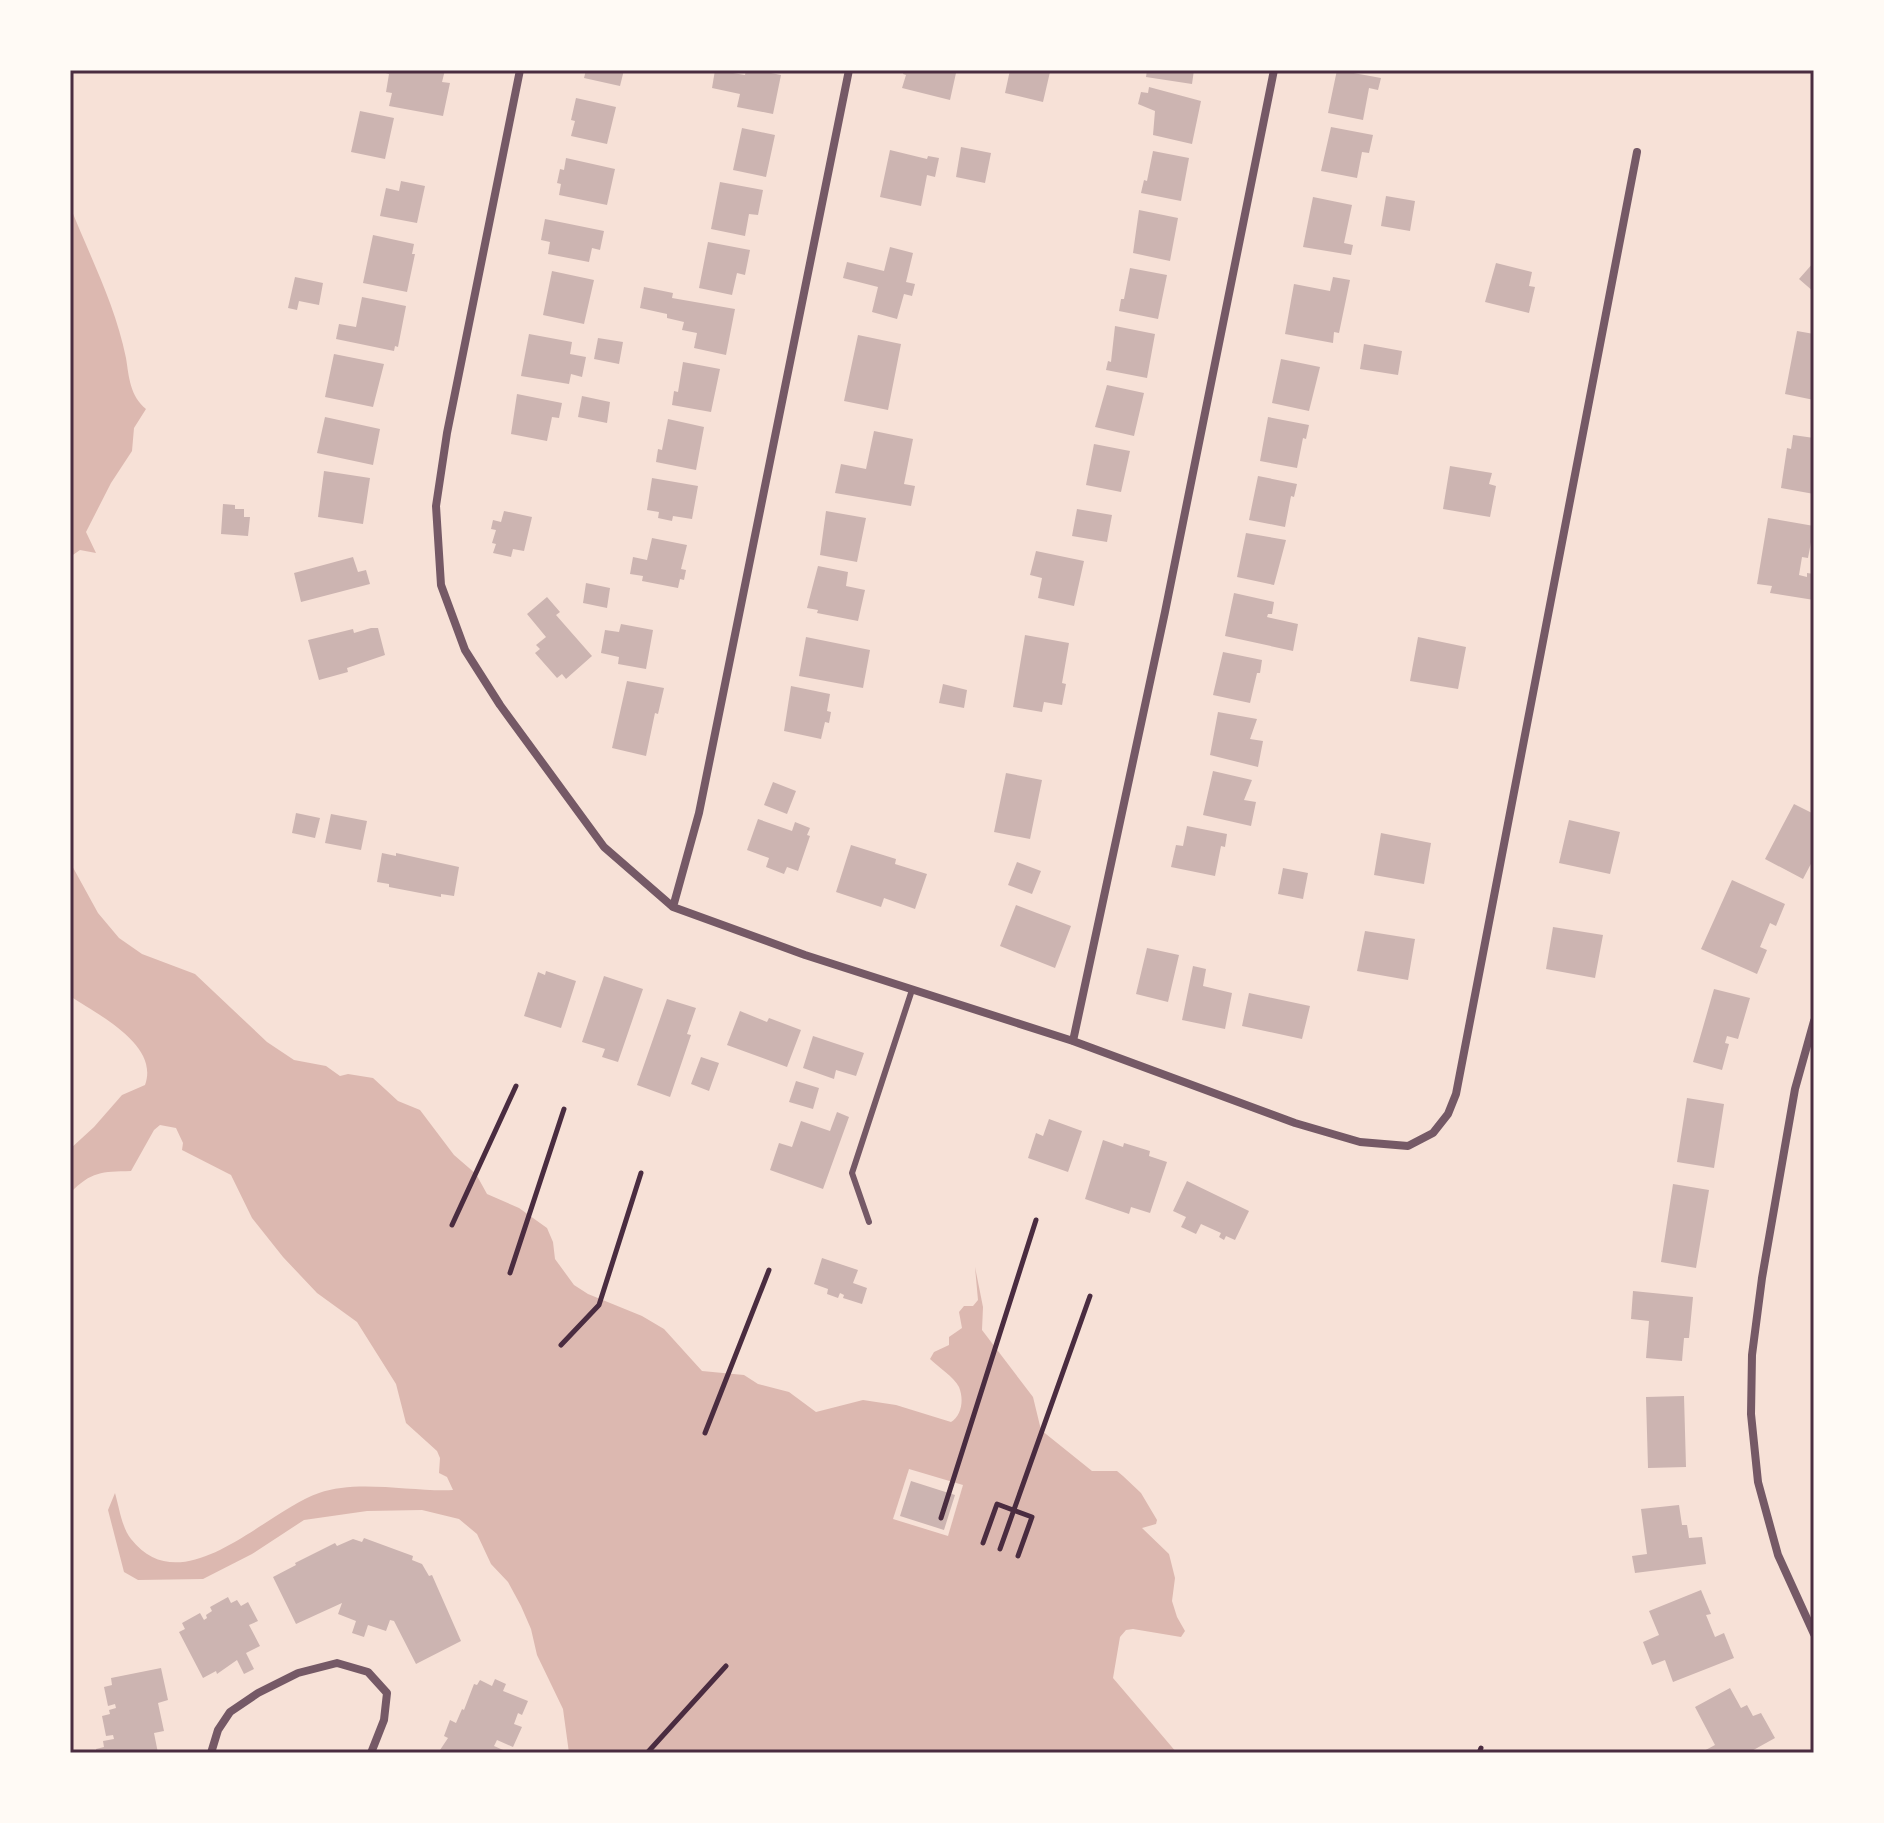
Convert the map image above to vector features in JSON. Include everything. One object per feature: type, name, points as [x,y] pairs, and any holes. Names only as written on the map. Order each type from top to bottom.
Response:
[{"type":"street","points":[[520,70],[440,477],[436,506],[441,585],[465,650],[500,705],[604,847],[673,907],[805,955],[1073,1041],[1295,1123],[1360,1142],[1408,1146],[1433,1133],[1448,1114],[1462,1062],[1637,152]]},
{"type":"street","points":[[673,907],[699,813],[849,70]]},
{"type":"street","points":[[1073,1041],[1165,612],[1274,70]]},
{"type":"street","points":[[1814,1021],[1795,1089],[1762,1278],[1752,1355],[1751,1414],[1758,1482],[1778,1555],[1814,1634]]},
{"type":"street","points":[[211,1753],[218,1730],[230,1712],[258,1693],[298,1673],[337,1663],[368,1672],[387,1693],[384,1720],[371,1753]]},
{"type":"lane","points":[[869,1222],[852,1173],[912,990]]},
{"type":"path","points":[[452,1225],[516,1086]]},
{"type":"path","points":[[510,1273],[564,1109]]},
{"type":"path","points":[[561,1345],[599,1305],[641,1173]]},
{"type":"path","points":[[941,1518],[1036,1220]]},
{"type":"path","points":[[705,1433],[769,1270]]},
{"type":"path","points":[[1000,1549],[1090,1296]]},
{"type":"path","points":[[983,1543],[997,1504],[1014,1510],[1032,1517],[1018,1556]]},
{"type":"path","points":[[647,1753],[726,1666]]},
{"type":"shaded area","points":[[70,206],[115,319],[133,392],[146,409],[134,428],[132,451],[111,483],[86,532],[96,553],[80,550],[70,557]]},
{"type":"shaded area","points":[[70,862],[98,913],[119,938],[142,954],[195,974],[267,1042],[294,1060],[326,1066],[340,1076],[348,1074],[373,1078],[398,1101],[420,1110],[454,1155],[476,1174],[487,1194],[519,1208],[547,1228],[555,1259],[574,1285],[664,1329],[702,1371],[744,1375],[758,1384],[789,1392],[816,1412],[863,1400],[896,1405],[951,1422],[961,1406],[959,1387],[930,1359],[934,1352],[949,1345],[949,1337],[962,1328],[959,1312],[964,1306],[973,1306],[978,1300],[975,1267],[983,1307],[982,1330],[1033,1397],[1041,1430],[1092,1471],[1117,1471],[1141,1493],[1157,1520],[1156,1524],[1142,1528],[1169,1554],[1175,1578],[1172,1601],[1185,1631],[1181,1637],[1126,1630],[1120,1637],[1113,1678],[1177,1753],[569,1753],[563,1709],[537,1655],[531,1629],[508,1582],[491,1564],[477,1534],[459,1519],[422,1510],[367,1511],[304,1520],[252,1554],[203,1579],[138,1580],[124,1572],[108,1510],[115,1493],[131,1539],[152,1557],[175,1562],[199,1558],[224,1548],[297,1503],[334,1489],[368,1486],[453,1490],[447,1477],[439,1473],[437,1451],[406,1423],[396,1384],[357,1322],[317,1293],[283,1257],[252,1218],[231,1175],[182,1150],[183,1143],[176,1128],[160,1125],[154,1130],[131,1171],[98,1174],[70,1193],[70,1149],[122,1095],[145,1085],[147,1070],[143,1056],[123,1032],[70,996]]},
{"type":"pier","points":[[909,1469],[963,1485],[948,1536],[893,1519]]},
{"type":"building","points":[[376,70],[445,70],[442,82],[450,83],[443,116],[389,106],[392,93],[386,92],[389,74]]},
{"type":"building","points":[[586,70],[624,70],[620,86],[584,78]]},
{"type":"building","points":[[715,70],[745,75],[746,70],[756,70],[781,75],[773,114],[737,107],[740,94],[712,88]]},
{"type":"building","points":[[904,70],[956,73],[950,100],[902,88],[906,75],[903,74]]},
{"type":"building","points":[[1010,70],[1050,72],[1043,102],[1005,93]]},
{"type":"building","points":[[1147,70],[1194,70],[1192,84],[1146,77]]},
{"type":"building","points":[[1337,70],[1381,78],[1378,90],[1369,88],[1363,120],[1328,113]]},
{"type":"building","points":[[1149,87],[1201,101],[1192,144],[1153,135],[1155,111],[1138,104],[1141,92],[1148,93]]},
{"type":"building","points":[[576,98],[616,107],[607,144],[571,136]]},
{"type":"building","points":[[360,111],[394,118],[385,159],[351,152]]},
{"type":"building","points":[[1331,127],[1373,135],[1369,153],[1362,152],[1357,178],[1321,171]]},
{"type":"building","points":[[742,128],[775,135],[766,177],[733,170]]},
{"type":"building","points":[[961,147],[991,153],[985,183],[956,177]]},
{"type":"building","points":[[890,150],[927,159],[928,156],[939,158],[935,177],[927,175],[921,206],[880,197]]},
{"type":"building","points":[[1153,151],[1189,158],[1181,201],[1141,193],[1144,180],[1147,181]]},
{"type":"building","points":[[566,158],[615,169],[607,205],[559,195],[561,184],[557,183]]},
{"type":"building","points":[[401,181],[425,186],[417,223],[380,216],[386,188],[399,191]]},
{"type":"building","points":[[720,182],[763,190],[758,215],[749,214],[745,236],[711,229]]},
{"type":"building","points":[[1386,196],[1415,201],[1410,231],[1381,226]]},
{"type":"building","points":[[1313,197],[1352,205],[1344,243],[1353,245],[1351,255],[1303,247]]},
{"type":"building","points":[[1139,210],[1178,218],[1170,261],[1133,253]]},
{"type":"building","points":[[545,219],[604,231],[600,250],[592,248],[589,262],[548,254],[550,242],[541,240]]},
{"type":"building","points":[[373,235],[414,244],[412,254],[415,254],[407,292],[363,283]]},
{"type":"building","points":[[708,242],[750,250],[745,275],[737,273],[732,295],[699,288]]},
{"type":"building","points":[[890,247],[913,253],[906,282],[915,284],[912,296],[904,294],[897,319],[872,312],[878,287],[843,278],[847,262],[884,271]]},
{"type":"building","points":[[1814,262],[1814,292],[1799,279]]},
{"type":"building","points":[[1496,263],[1532,272],[1529,286],[1535,287],[1529,313],[1485,302]]},
{"type":"building","points":[[1130,268],[1167,275],[1158,319],[1119,311]]},
{"type":"building","points":[[552,271],[594,280],[584,324],[543,315]]},
{"type":"building","points":[[295,277],[323,283],[319,305],[299,301],[297,310],[288,308]]},
{"type":"building","points":[[1333,277],[1350,280],[1339,333],[1334,332],[1333,343],[1285,334],[1294,284],[1330,291]]},
{"type":"building","points":[[644,287],[673,293],[672,298],[735,309],[726,355],[694,348],[697,333],[682,330],[684,322],[667,318],[667,314],[640,308]]},
{"type":"building","points":[[362,297],[406,306],[398,347],[395,346],[394,351],[336,339],[339,324],[356,327]]},
{"type":"building","points":[[1115,326],[1155,334],[1147,378],[1106,370],[1108,361],[1111,362]]},
{"type":"building","points":[[1797,331],[1814,334],[1814,400],[1785,394]]},
{"type":"building","points":[[529,334],[572,342],[570,354],[586,357],[582,377],[571,374],[569,384],[521,376]]},
{"type":"building","points":[[858,335],[901,344],[888,410],[844,401]]},
{"type":"building","points":[[598,338],[623,342],[619,364],[594,359]]},
{"type":"building","points":[[1364,344],[1402,351],[1398,375],[1360,369]]},
{"type":"building","points":[[334,354],[384,364],[373,407],[325,397]]},
{"type":"building","points":[[1281,359],[1320,367],[1309,411],[1272,403]]},
{"type":"building","points":[[683,362],[720,369],[711,412],[672,405],[674,391],[678,392]]},
{"type":"building","points":[[1107,385],[1144,393],[1134,436],[1095,427]]},
{"type":"building","points":[[517,394],[562,403],[559,418],[552,417],[547,441],[511,434]]},
{"type":"building","points":[[582,396],[610,402],[607,423],[578,417]]},
{"type":"building","points":[[325,417],[380,429],[373,465],[317,453]]},
{"type":"building","points":[[1268,417],[1309,425],[1297,468],[1260,461]]},
{"type":"building","points":[[668,419],[704,427],[696,470],[656,462],[658,449],[662,450]]},
{"type":"building","points":[[874,431],[913,439],[904,484],[915,486],[911,506],[835,493],[841,464],[866,469]]},
{"type":"building","points":[[1793,435],[1814,438],[1814,494],[1781,488],[1787,448],[1791,449]]},
{"type":"building","points":[[1094,444],[1130,451],[1121,492],[1086,485]]},
{"type":"building","points":[[1450,466],[1492,473],[1489,484],[1496,486],[1490,517],[1443,509]]},
{"type":"building","points":[[324,471],[370,478],[363,524],[318,517]]},
{"type":"building","points":[[1258,476],[1297,484],[1294,497],[1291,496],[1285,527],[1249,520]]},
{"type":"building","points":[[652,478],[698,486],[692,519],[673,516],[672,521],[658,518],[659,512],[647,510]]},
{"type":"building","points":[[223,504],[244,509],[244,517],[250,517],[248,536],[221,534]]},
{"type":"building","points":[[1077,509],[1112,515],[1107,542],[1072,536]]},
{"type":"building","points":[[504,511],[532,517],[524,551],[513,549],[511,557],[493,553],[496,530],[491,529],[493,520],[501,522]]},
{"type":"building","points":[[826,511],[866,518],[857,562],[820,555]]},
{"type":"building","points":[[1768,518],[1814,526],[1808,558],[1802,557],[1799,575],[1807,577],[1807,573],[1814,574],[1814,600],[1770,593],[1772,586],[1757,584]]},
{"type":"building","points":[[1246,533],[1286,540],[1274,585],[1237,577]]},
{"type":"building","points":[[652,538],[687,545],[681,569],[686,570],[684,580],[680,579],[678,588],[642,581],[643,576],[630,574],[633,557],[647,560]]},
{"type":"building","points":[[1036,551],[1084,561],[1074,606],[1038,598],[1042,578],[1030,575]]},
{"type":"building","points":[[353,557],[358,572],[366,570],[370,584],[301,602],[294,573]]},
{"type":"building","points":[[818,566],[848,572],[846,586],[865,590],[858,621],[807,608]]},
{"type":"building","points":[[586,583],[610,588],[607,608],[583,603]]},
{"type":"building","points":[[1234,593],[1274,602],[1272,614],[1267,617],[1298,624],[1293,651],[1225,636]]},
{"type":"building","points":[[547,597],[560,612],[556,615],[592,656],[566,679],[562,674],[557,678],[535,653],[540,649],[536,645],[546,637],[527,614]]},
{"type":"building","points":[[621,624],[653,630],[646,669],[618,664],[619,657],[601,653],[605,630],[619,632]]},
{"type":"building","points":[[378,628],[385,655],[347,668],[348,672],[319,680],[308,640]]},
{"type":"building","points":[[1025,635],[1069,643],[1062,683],[1066,684],[1062,705],[1044,702],[1042,712],[1013,707]]},
{"type":"building","points":[[806,637],[870,650],[863,688],[799,676]]},
{"type":"building","points":[[1418,637],[1466,647],[1458,689],[1410,681]]},
{"type":"building","points":[[1223,652],[1262,660],[1250,703],[1213,695]]},
{"type":"building","points":[[627,681],[664,688],[646,756],[612,748]]},
{"type":"building","points":[[943,684],[967,690],[964,708],[939,703]]},
{"type":"building","points":[[791,686],[830,694],[827,711],[831,712],[829,723],[825,722],[821,739],[784,731]]},
{"type":"building","points":[[1218,712],[1257,719],[1250,739],[1263,741],[1258,767],[1210,755]]},
{"type":"building","points":[[1213,771],[1252,780],[1244,800],[1256,802],[1251,826],[1203,815]]},
{"type":"building","points":[[1006,773],[1042,780],[1030,839],[994,832]]},
{"type":"building","points":[[773,782],[796,791],[787,814],[764,805]]},
{"type":"building","points":[[1794,804],[1814,814],[1814,858],[1803,879],[1765,859]]},
{"type":"building","points":[[296,813],[320,818],[315,838],[292,833]]},
{"type":"building","points":[[331,814],[367,821],[361,850],[325,843]]},
{"type":"building","points":[[758,819],[792,831],[795,822],[810,828],[798,871],[787,867],[784,874],[766,867],[769,858],[747,850]]},
{"type":"building","points":[[1569,820],[1620,832],[1610,874],[1559,863]]},
{"type":"building","points":[[1187,826],[1227,834],[1225,847],[1221,846],[1215,876],[1171,867],[1176,845],[1183,846]]},
{"type":"building","points":[[1381,833],[1431,843],[1424,884],[1374,875]]},
{"type":"building","points":[[851,845],[896,859],[895,864],[927,874],[915,909],[884,898],[881,907],[836,892]]},
{"type":"building","points":[[382,853],[396,856],[396,853],[459,867],[454,896],[441,894],[441,897],[377,882]]},
{"type":"building","points":[[1017,862],[1041,871],[1032,894],[1008,885]]},
{"type":"building","points":[[1283,868],[1308,873],[1303,899],[1278,894]]},
{"type":"building","points":[[1732,880],[1785,904],[1776,926],[1770,923],[1760,947],[1767,950],[1757,974],[1701,949]]},
{"type":"building","points":[[1016,905],[1071,926],[1055,968],[1000,946]]},
{"type":"building","points":[[1553,927],[1603,935],[1595,978],[1546,969]]},
{"type":"building","points":[[1365,931],[1415,939],[1408,980],[1357,971]]},
{"type":"building","points":[[1147,948],[1179,955],[1168,1002],[1136,994]]},
{"type":"building","points":[[1193,966],[1206,969],[1203,986],[1232,993],[1225,1029],[1182,1020]]},
{"type":"building","points":[[546,971],[576,981],[561,1028],[524,1016],[538,972],[545,975]]},
{"type":"building","points":[[604,976],[643,989],[618,1062],[602,1057],[605,1049],[582,1042]]},
{"type":"building","points":[[1714,989],[1750,998],[1738,1039],[1727,1036],[1725,1043],[1729,1044],[1722,1070],[1693,1062]]},
{"type":"building","points":[[1249,993],[1310,1006],[1302,1039],[1242,1026]]},
{"type":"building","points":[[667,999],[696,1008],[687,1034],[691,1035],[670,1097],[637,1085]]},
{"type":"building","points":[[740,1011],[767,1022],[769,1018],[801,1030],[787,1067],[727,1045]]},
{"type":"building","points":[[813,1036],[864,1053],[856,1076],[836,1070],[834,1079],[803,1068]]},
{"type":"building","points":[[701,1057],[719,1063],[709,1091],[691,1084]]},
{"type":"building","points":[[796,1081],[819,1088],[813,1109],[789,1102]]},
{"type":"building","points":[[1687,1098],[1724,1104],[1714,1168],[1677,1162]]},
{"type":"building","points":[[837,1112],[849,1117],[823,1189],[770,1170],[779,1143],[792,1147],[801,1121],[830,1131]]},
{"type":"building","points":[[1049,1119],[1082,1131],[1068,1172],[1028,1158],[1036,1133],[1043,1136]]},
{"type":"building","points":[[1103,1140],[1150,1151],[1149,1156],[1167,1162],[1150,1213],[1131,1207],[1129,1214],[1085,1199]]},
{"type":"building","points":[[1187,1181],[1249,1211],[1235,1240],[1226,1236],[1224,1240],[1219,1237],[1221,1233],[1201,1224],[1196,1234],[1181,1227],[1186,1217],[1173,1211]]},
{"type":"building","points":[[1673,1184],[1709,1190],[1696,1268],[1661,1262]]},
{"type":"building","points":[[822,1258],[858,1270],[853,1283],[867,1288],[862,1304],[843,1298],[844,1295],[840,1293],[838,1298],[827,1294],[828,1289],[814,1284]]},
{"type":"building","points":[[1633,1291],[1693,1297],[1689,1338],[1684,1338],[1682,1361],[1646,1358],[1649,1321],[1631,1319]]},
{"type":"building","points":[[1684,1396],[1686,1467],[1648,1468],[1646,1397]]},
{"type":"building","points":[[911,1481],[955,1495],[944,1530],[900,1516]]},
{"type":"building","points":[[1679,1505],[1682,1525],[1687,1525],[1689,1538],[1702,1537],[1706,1564],[1635,1573],[1632,1556],[1647,1554],[1641,1509]]},
{"type":"building","points":[[364,1538],[413,1556],[412,1560],[422,1564],[429,1576],[432,1575],[461,1641],[416,1664],[394,1621],[390,1620],[386,1631],[368,1625],[364,1637],[352,1633],[356,1621],[338,1614],[342,1603],[296,1624],[273,1577],[335,1543],[337,1546],[353,1539],[362,1542]]},
{"type":"building","points":[[1701,1590],[1711,1614],[1706,1615],[1715,1637],[1724,1633],[1734,1658],[1673,1682],[1665,1660],[1652,1665],[1643,1642],[1659,1635],[1649,1611]]},
{"type":"building","points":[[228,1597],[231,1603],[237,1600],[241,1606],[248,1602],[258,1621],[249,1625],[260,1646],[246,1653],[254,1669],[244,1674],[237,1660],[217,1674],[216,1671],[203,1678],[179,1632],[185,1629],[182,1623],[200,1613],[204,1620],[212,1611],[210,1607]]},
{"type":"building","points":[[161,1668],[168,1700],[158,1703],[164,1731],[154,1733],[158,1753],[97,1753],[96,1749],[104,1747],[103,1741],[114,1739],[113,1735],[106,1736],[102,1716],[116,1708],[115,1704],[108,1706],[104,1687],[112,1685],[111,1678]]},
{"type":"building","points":[[495,1679],[506,1684],[503,1691],[528,1701],[514,1724],[522,1727],[513,1747],[497,1740],[494,1746],[510,1753],[438,1753],[448,1738],[444,1736],[450,1720],[456,1723],[474,1684],[477,1685],[480,1680],[492,1686]]},
{"type":"building","points":[[1730,1688],[1741,1708],[1747,1705],[1753,1716],[1761,1713],[1775,1738],[1748,1753],[1700,1753],[1715,1745],[1695,1707]]}]
